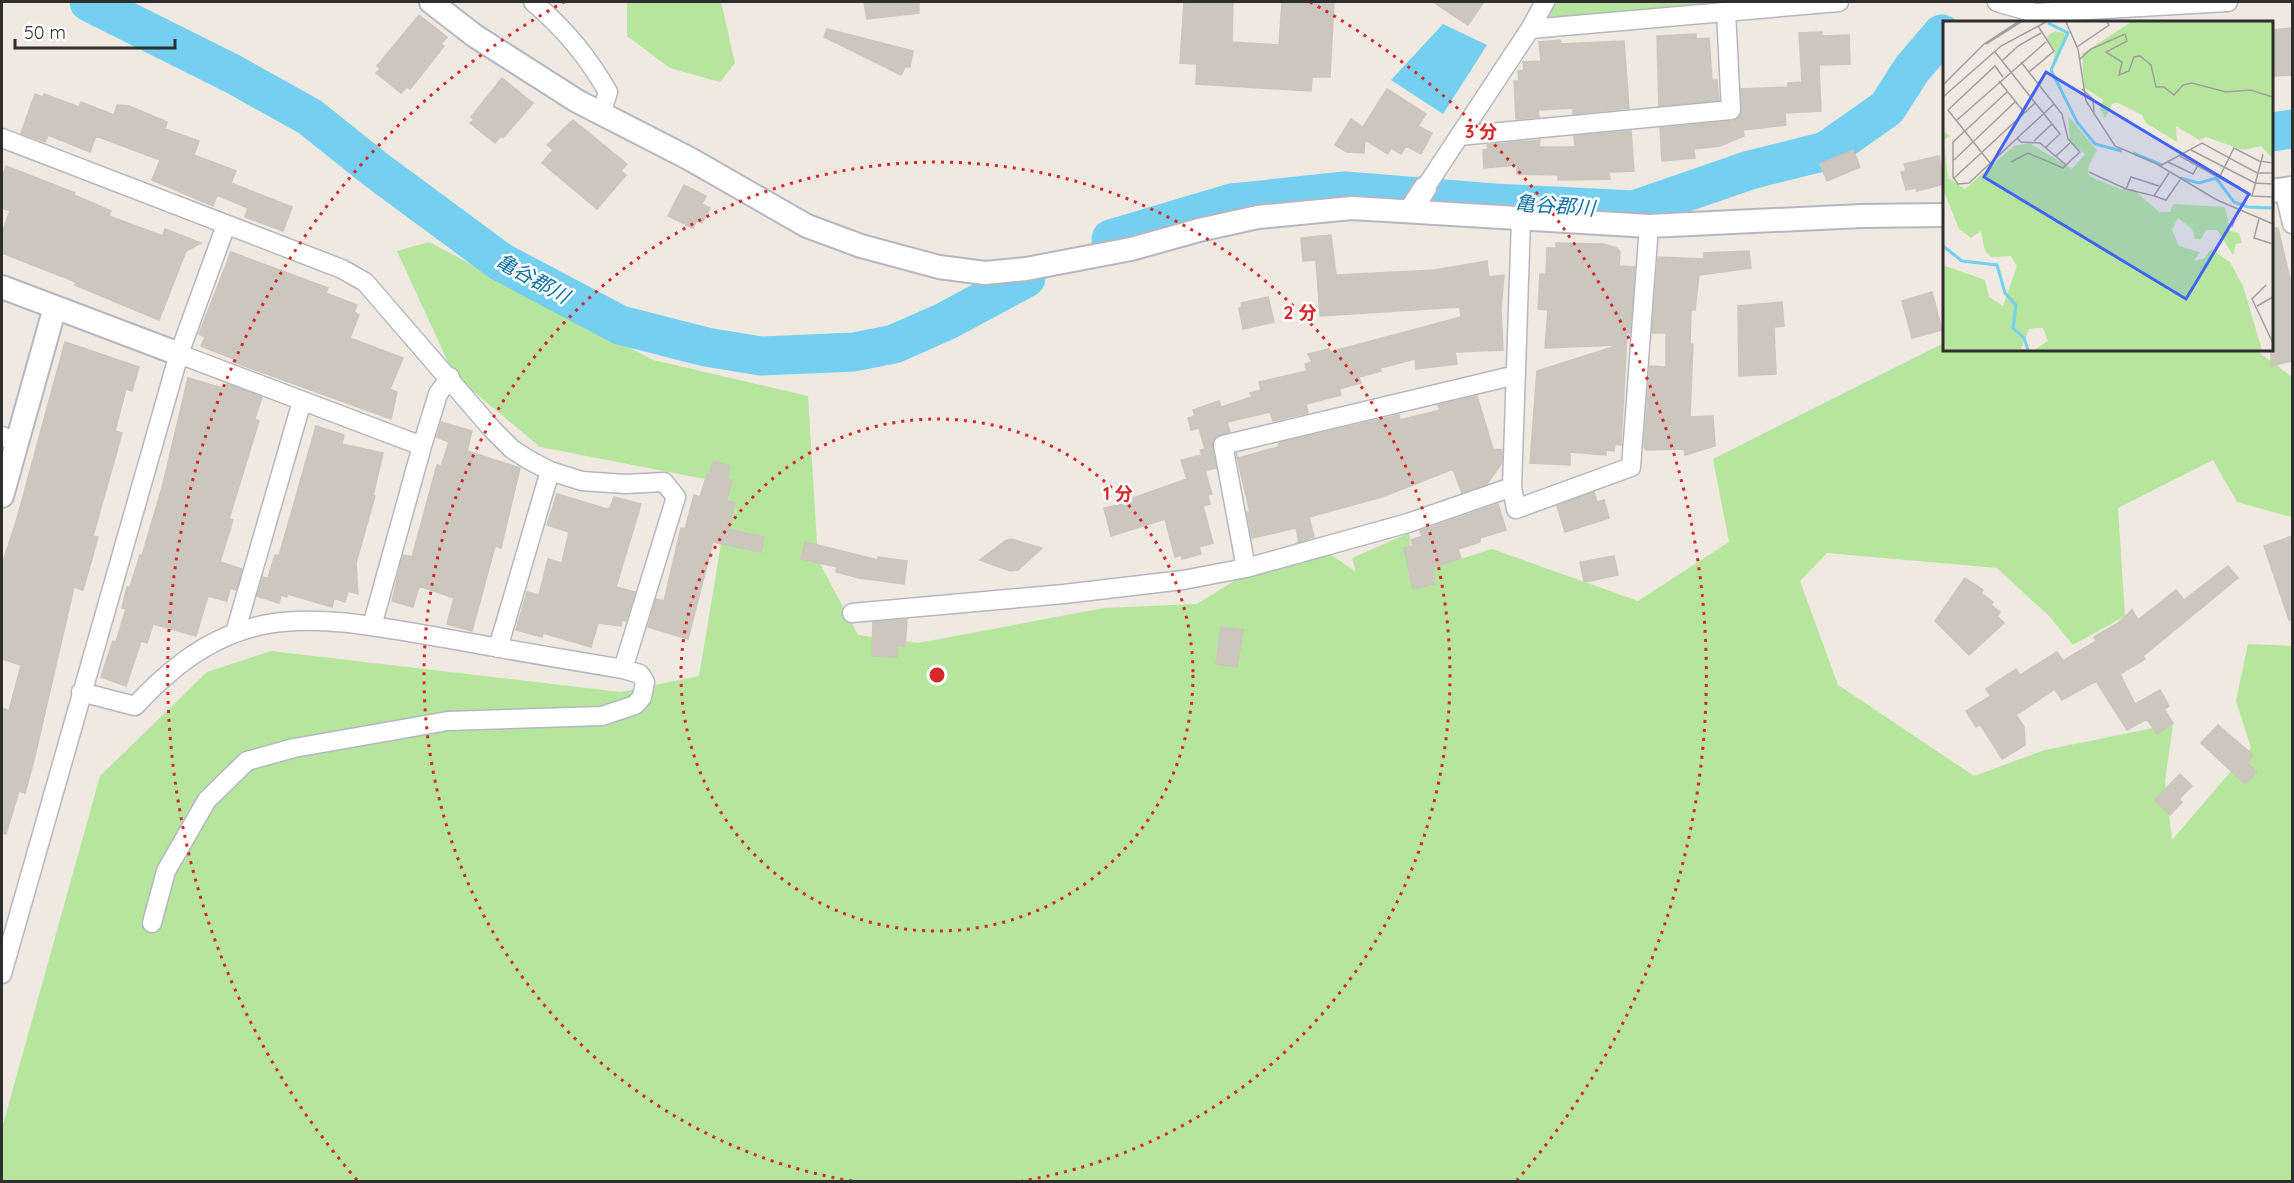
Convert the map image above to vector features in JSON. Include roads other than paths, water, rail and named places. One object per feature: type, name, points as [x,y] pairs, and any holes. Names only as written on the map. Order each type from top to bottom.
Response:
[{"type":"street","points":[[431,2],[475,36],[530,72],[601,114],[690,159],[807,226],[896,257],[939,267],[974,271],[1026,269],[1131,249],[1199,230],[1258,217],[1352,208],[1649,226],[1862,216],[1943,215]]},
{"type":"street","points":[[533,2],[562,28],[595,70],[608,92],[601,114]]},
{"type":"street","points":[[1410,210],[1530,29],[1545,2]]},
{"type":"street","points":[[1530,29],[1839,2]]},
{"type":"street","points":[[1997,2],[2035,13],[2228,2]]},
{"type":"street","points":[[1460,136],[1731,110],[1726,12]]},
{"type":"street","points":[[2,138],[342,269],[365,282],[512,449],[550,471],[582,481],[601,483],[664,482],[676,497],[623,669]]},
{"type":"street","points":[[2283,189],[2292,224]]},
{"type":"street","points":[[1521,220],[1512,487],[1516,509],[1631,467],[1649,226]]},
{"type":"street","points":[[2,974],[179,354],[226,225]]},
{"type":"street","points":[[2,287],[422,446]]},
{"type":"street","points":[[2,496],[9,439],[55,307]]},
{"type":"street","points":[[1246,568],[1223,445],[1516,375]]},
{"type":"street","points":[[372,626],[438,394],[450,377]]},
{"type":"street","points":[[235,633],[302,401]]},
{"type":"street","points":[[498,648],[550,471]]},
{"type":"street","points":[[852,613],[1064,594],[1183,580],[1246,568],[1408,523],[1512,487]]},
{"type":"street","points":[[81,692],[135,706],[175,665],[235,633],[264,624],[304,619],[372,626],[623,669],[640,674],[645,682],[645,691],[635,705],[616,713],[585,717],[448,721],[294,748],[247,761],[207,800],[166,871],[152,923]]},
{"type":"water","points":[[1443,24],[1487,45],[1443,114],[1391,80]]},
{"type":"waterway","name":"亀谷郡川","points":[[89,2],[233,74],[310,117],[375,169],[501,262],[620,325],[706,347],[761,356],[854,352],[894,344],[946,321],[1026,278]]},
{"type":"waterway","name":"亀谷郡川","points":[[1111,239],[1232,203],[1345,191],[1494,203],[1634,210],[1750,170],[1826,151],[1887,108],[1912,69],[1943,35]]},
{"type":"waterway","name":"亀谷郡川","points":[[2273,132],[2292,129]]}]
